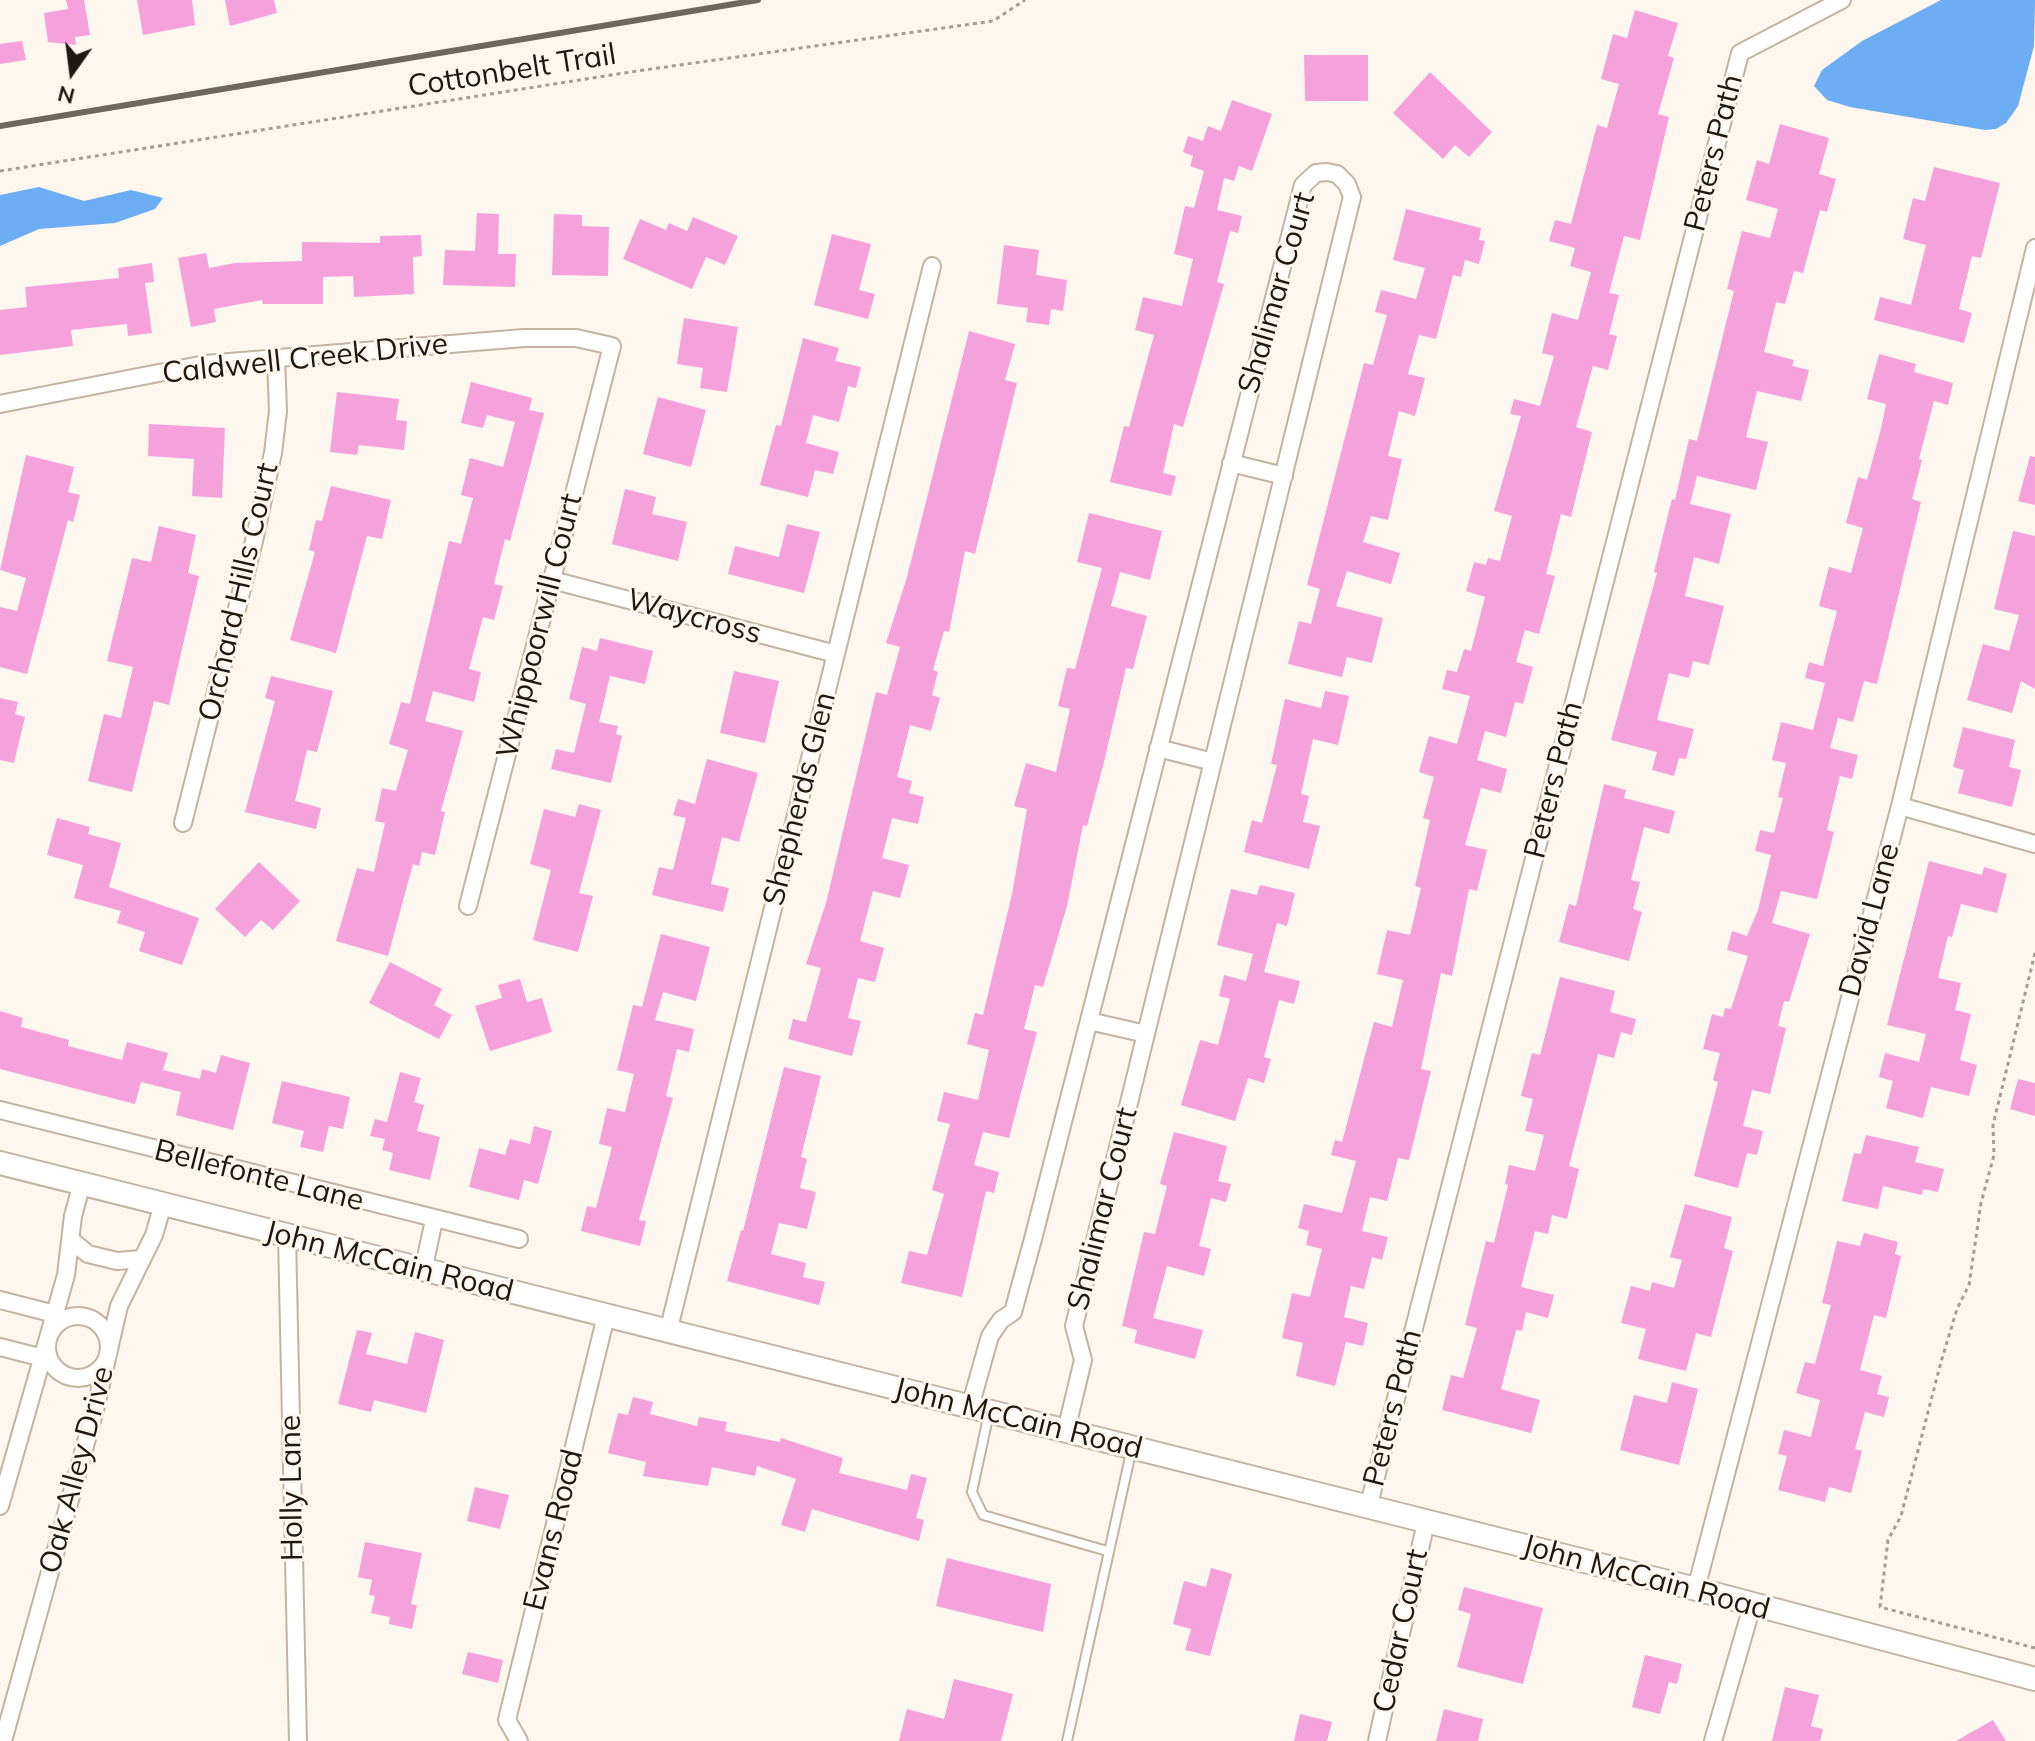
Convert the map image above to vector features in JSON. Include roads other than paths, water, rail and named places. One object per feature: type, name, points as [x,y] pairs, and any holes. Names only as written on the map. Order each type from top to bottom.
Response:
[{"type":"main road","name":"John McCain Road","points":[[0,1163],[1696,1589],[2035,1679]]},
{"type":"street","name":"Peters Path","points":[[1368,1508],[1740,53],[1842,0]]},
{"type":"street","name":"Shalimar Court","points":[[980,1409],[990,1336],[1001,1320],[1013,1312],[1303,185],[1316,173],[1337,174],[1347,184],[1352,197],[1074,1326],[1083,1360],[1066,1431]]},
{"type":"street","name":"David Lane","points":[[1696,1589],[1900,806],[2035,248]]},
{"type":"street","name":"Shepherds Glen","points":[[668,1332],[932,266]]},
{"type":"street","name":"Caldwell Creek Drive","points":[[0,404],[205,364],[524,338],[576,338],[612,346]]},
{"type":"street","name":"Whippoorwill Court","points":[[468,906],[612,346]]},
{"type":"street","name":"Orchard Hills Court","points":[[183,823],[273,453],[278,411],[276,358]]},
{"type":"street","points":[[1231,463],[1284,476]]},
{"type":"street","name":"Waycross","points":[[552,580],[836,654]]},
{"type":"street","points":[[1158,748],[1213,762]]},
{"type":"street","points":[[1900,806],[2035,844]]},
{"type":"street","points":[[1089,1021],[1146,1034]]},
{"type":"street","name":"Bellefonte Lane","points":[[0,1110],[519,1239]]},
{"type":"street","name":"Oak Alley Drive","points":[[0,1506],[55,1314],[82,1183]]},
{"type":"street","name":"Oak Alley Drive","points":[[3,1741],[119,1306],[154,1235],[163,1204]]},
{"type":"street","points":[[423,1271],[434,1220]]},
{"type":"street","name":"Holly Lane","points":[[287,1236],[298,1741]]},
{"type":"street","points":[[71,1240],[88,1254],[117,1261],[141,1259]]},
{"type":"street","points":[[0,1300],[55,1314]]},
{"type":"street","name":"Evans Road","points":[[519,1741],[507,1720],[606,1316]]},
{"type":"street","points":[[87,1317],[103,1329],[109,1348],[107,1358],[102,1367],[84,1377],[64,1375],[50,1360],[48,1340],[51,1331],[67,1318],[87,1317]]},
{"type":"street","points":[[0,1347],[43,1358]]},
{"type":"street","name":"Cedar Court","points":[[1377,1741],[1426,1522]]},
{"type":"street","points":[[1713,1741],[1752,1606]]},
{"type":"lane","points":[[980,1409],[972,1492],[983,1515],[1107,1551]]},
{"type":"lane","points":[[1067,1741],[1107,1551],[1133,1448]]},
{"type":"water","points":[[1941,0],[2035,0],[2034,46],[2018,106],[2006,123],[1996,129],[1985,130],[1850,107],[1827,100],[1814,86],[1822,70],[1862,41]]},
{"type":"water","points":[[39,187],[84,201],[131,190],[163,198],[155,209],[115,223],[39,229],[0,246],[0,195]]},
{"type":"railway","points":[[0,126],[758,0]]}]
